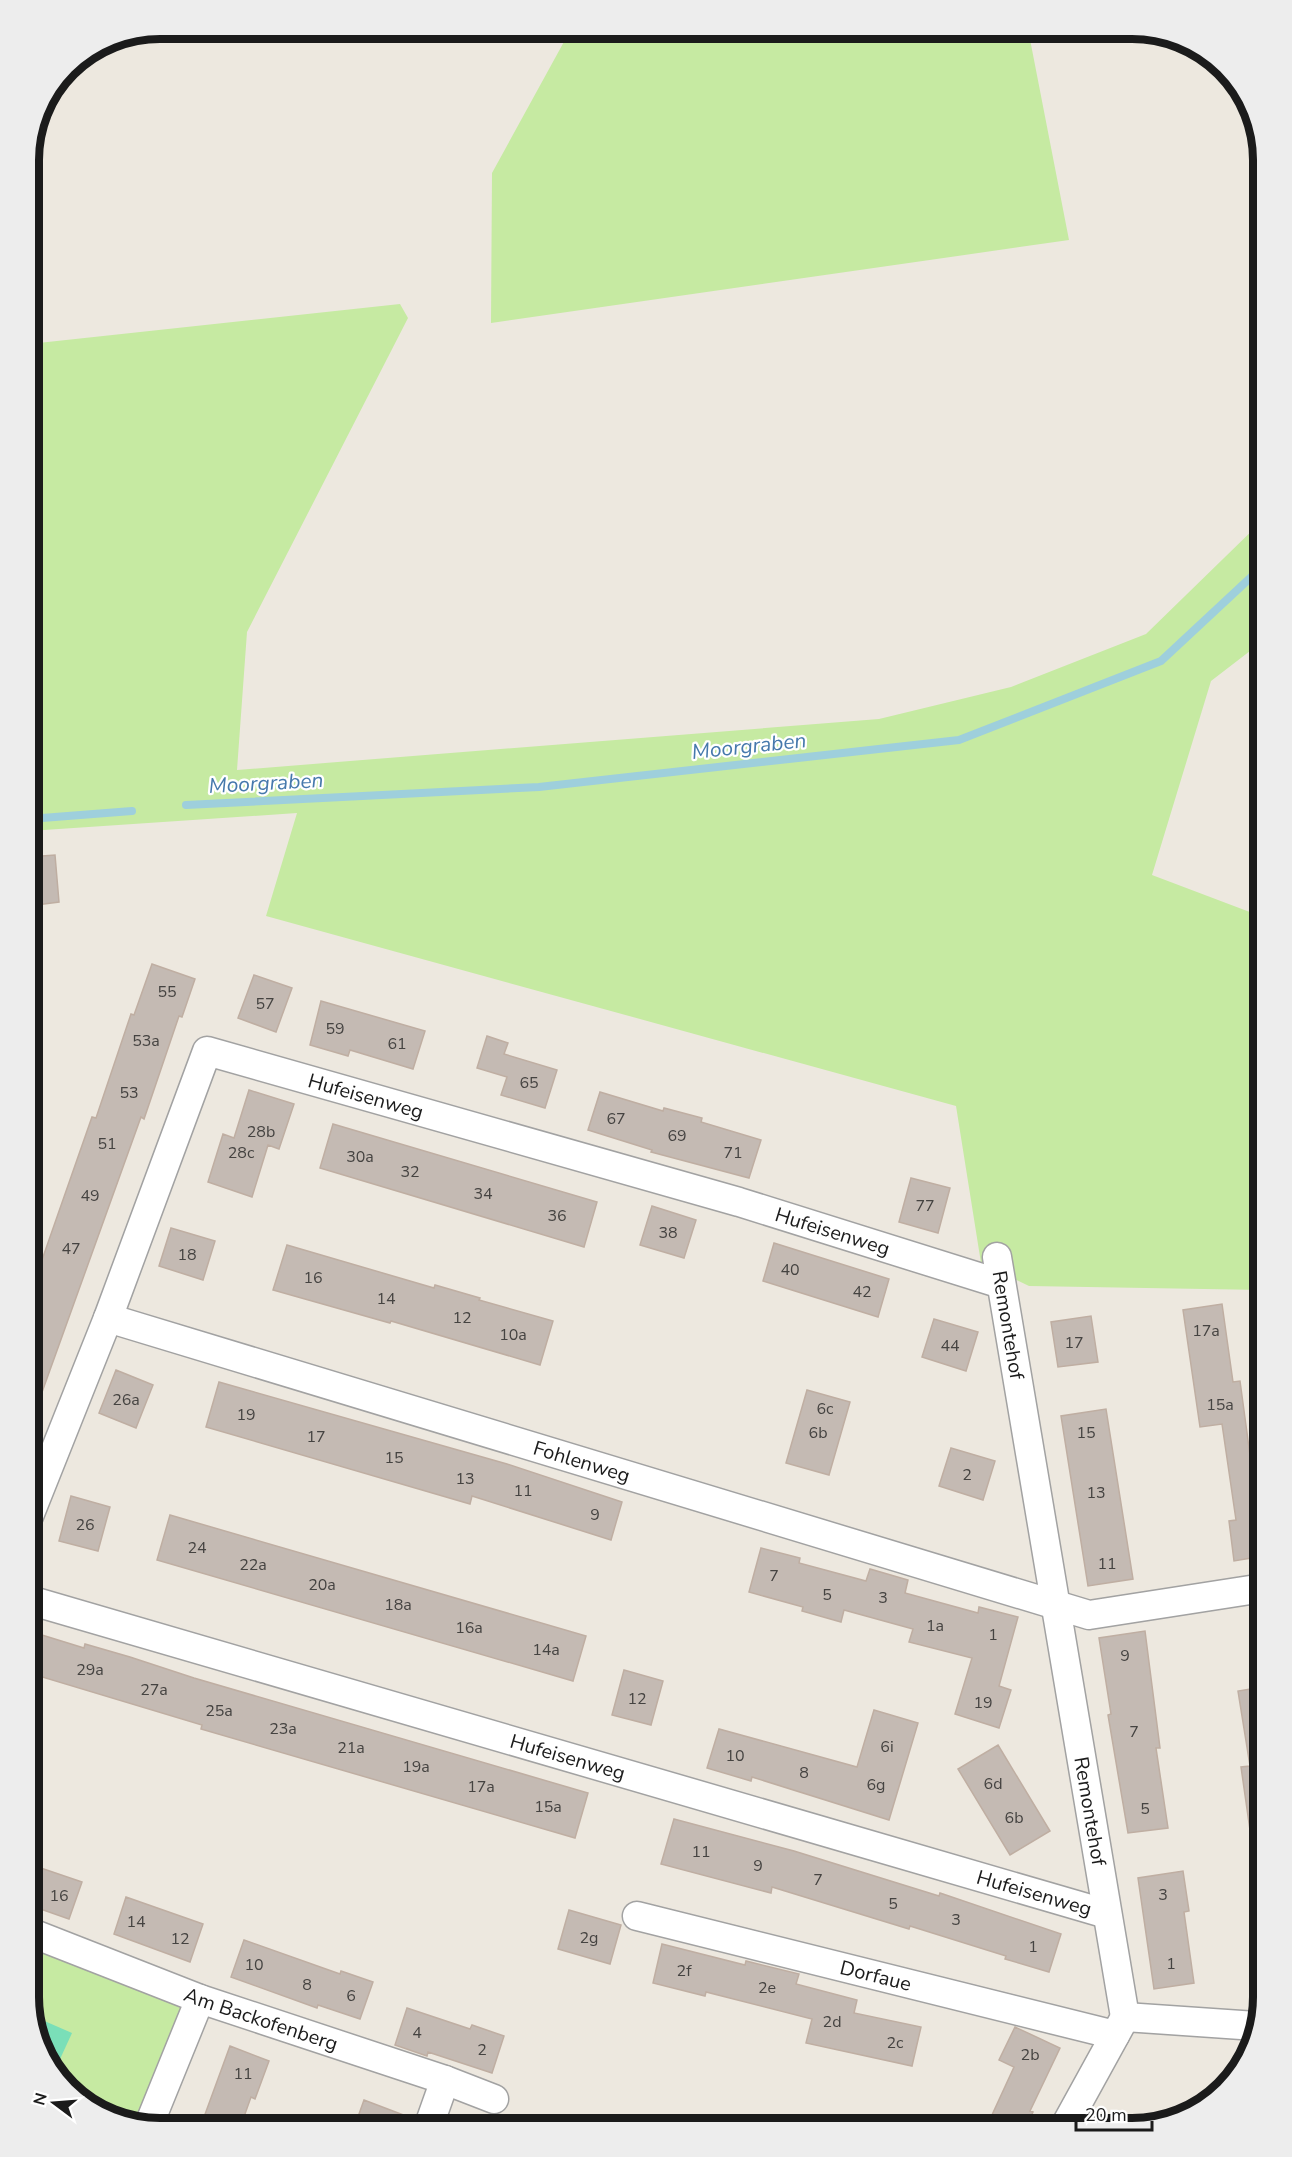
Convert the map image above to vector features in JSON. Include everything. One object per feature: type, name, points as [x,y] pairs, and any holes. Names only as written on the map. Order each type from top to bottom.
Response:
[{"type":"street","name":"Hufeisenweg","points":[[39,1489],[108,1318],[207,1051],[739,1202],[999,1270]]},
{"type":"street","name":"Remontehof","points":[[999,1270],[1107,1914],[1120,2026]]},
{"type":"street","name":"Fohlenweg","points":[[108,1318],[1056,1606]]},
{"type":"street","points":[[1056,1606],[1089,1616],[1253,1590]]},
{"type":"street","name":"Hufeisenweg","points":[[39,1603],[1107,1914]]},
{"type":"street","name":"Dorfaue","points":[[637,1916],[1120,2026],[1249,2026]]},
{"type":"street","name":"Am Backofenberg","points":[[39,1936],[200,1999],[445,2080],[494,2099]]},
{"type":"street","points":[[152,2118],[200,1999]]},
{"type":"street","points":[[1069,2118],[1120,2026]]},
{"type":"street","points":[[432,2118],[445,2080]]},
{"type":"green space","points":[[566,39],[1030,39],[1069,240],[491,323],[492,173]]},
{"type":"green space","points":[[400,304],[408,318],[247,632],[237,770],[879,719],[1011,687],[1146,634],[1253,530],[1253,649],[1211,681],[1152,875],[1253,913],[1253,1290],[1029,1286],[981,1263],[956,1106],[266,916],[297,813],[39,830],[39,343]]},
{"type":"green space","points":[[39,1952],[184,2005],[137,2116],[121,2112],[93,2098],[84,2091],[84,2073],[66,2073],[59,2064],[45,2036],[40,2012]]},
{"type":"green space","points":[[41,2020],[72,2033],[58,2063],[45,2036]]},
{"type":"building","points":[[55,855],[59,902],[39,905],[39,856]]},
{"type":"building","points":[[152,964],[195,979],[182,1017],[179,1016],[144,1119],[141,1117],[39,1401],[39,1268],[92,1117],[96,1118],[131,1014],[134,1015]]},
{"type":"building","points":[[254,975],[292,988],[276,1032],[238,1018]]},
{"type":"building","points":[[321,1001],[425,1031],[413,1069],[350,1050],[348,1056],[310,1045]]},
{"type":"building","points":[[487,1036],[508,1043],[504,1054],[557,1070],[545,1108],[501,1095],[507,1077],[477,1068]]},
{"type":"building","points":[[249,1090],[294,1104],[279,1149],[268,1145],[252,1197],[208,1182],[223,1134],[234,1138]]},
{"type":"building","points":[[600,1092],[663,1111],[664,1108],[702,1118],[701,1122],[761,1140],[749,1178],[651,1152],[652,1150],[588,1130]]},
{"type":"building","points":[[333,1124],[597,1202],[584,1247],[320,1168]]},
{"type":"building","points":[[911,1178],[950,1188],[938,1233],[899,1222]]},
{"type":"building","points":[[652,1206],[696,1220],[684,1258],[640,1245]]},
{"type":"building","points":[[171,1228],[215,1241],[203,1280],[159,1266]]},
{"type":"building","points":[[774,1243],[889,1279],[878,1317],[763,1281]]},
{"type":"building","points":[[287,1245],[434,1288],[435,1285],[553,1321],[540,1365],[391,1321],[390,1323],[273,1290]]},
{"type":"building","points":[[1222,1304],[1233,1382],[1240,1381],[1250,1455],[1253,1454],[1253,1558],[1234,1561],[1229,1521],[1236,1520],[1222,1424],[1200,1427],[1183,1310]]},
{"type":"building","points":[[1091,1316],[1098,1362],[1058,1367],[1051,1322]]},
{"type":"building","points":[[934,1319],[978,1332],[966,1371],[922,1357]]},
{"type":"building","points":[[116,1370],[153,1385],[136,1428],[99,1413]]},
{"type":"building","points":[[219,1382],[507,1464],[622,1502],[611,1540],[472,1496],[470,1504],[206,1427]]},
{"type":"building","points":[[807,1390],[850,1402],[829,1475],[786,1463]]},
{"type":"building","points":[[1106,1409],[1133,1579],[1088,1586],[1061,1416]]},
{"type":"building","points":[[951,1448],[995,1461],[983,1500],[939,1486]]},
{"type":"building","points":[[71,1496],[110,1507],[98,1551],[59,1541]]},
{"type":"building","points":[[170,1515],[586,1636],[573,1681],[157,1560]]},
{"type":"building","points":[[761,1548],[800,1558],[799,1563],[866,1581],[870,1569],[908,1580],[905,1593],[978,1613],[979,1607],[1018,1617],[999,1686],[1011,1690],[999,1728],[955,1714],[972,1658],[909,1642],[913,1629],[844,1610],[841,1622],[802,1611],[803,1607],[749,1592]]},
{"type":"building","points":[[1145,1631],[1160,1748],[1156,1748],[1168,1828],[1128,1833],[1108,1715],[1111,1714],[1099,1638]]},
{"type":"building","points":[[39,1634],[84,1648],[85,1644],[130,1657],[194,1678],[588,1793],[575,1838],[201,1729],[202,1725],[39,1676]]},
{"type":"building","points":[[624,1670],[663,1681],[651,1725],[612,1715]]},
{"type":"building","points":[[1253,1689],[1253,1837],[1251,1837],[1241,1767],[1250,1766],[1238,1691]]},
{"type":"building","points":[[874,1710],[918,1723],[889,1820],[752,1777],[751,1781],[707,1768],[719,1729],[857,1767]]},
{"type":"building","points":[[998,1745],[1050,1831],[1010,1855],[958,1769]]},
{"type":"building","points":[[674,1819],[794,1851],[939,1896],[940,1893],[1061,1934],[1049,1972],[910,1926],[909,1929],[772,1887],[771,1893],[661,1864]]},
{"type":"building","points":[[39,1867],[82,1882],[69,1919],[39,1908]]},
{"type":"building","points":[[1183,1871],[1189,1911],[1184,1912],[1194,1983],[1154,1989],[1138,1878]]},
{"type":"building","points":[[126,1897],[203,1924],[190,1962],[114,1934]]},
{"type":"building","points":[[569,1910],[621,1925],[610,1964],[558,1949]]},
{"type":"building","points":[[244,1940],[340,1974],[341,1971],[373,1982],[360,2019],[318,2005],[317,2008],[231,1977]]},
{"type":"building","points":[[662,1944],[745,1965],[746,1961],[799,1974],[796,1984],[857,2000],[854,2013],[921,2027],[912,2066],[806,2043],[812,2019],[706,1992],[705,1996],[653,1983]]},
{"type":"building","points":[[407,2008],[470,2029],[472,2025],[504,2036],[492,2073],[428,2052],[427,2056],[395,2045]]},
{"type":"building","points":[[1015,2027],[1060,2048],[1030,2111],[1033,2112],[1030,2118],[991,2118],[1014,2067],[999,2060]]},
{"type":"building","points":[[230,2046],[269,2061],[255,2099],[251,2097],[244,2118],[204,2118]]},
{"type":"building","points":[[364,2100],[411,2118],[358,2118]]},
{"type":"waterway","name":"Moorgraben","points":[[186,805],[539,787],[959,740],[1161,661],[1253,575]]},
{"type":"waterway","name":"Moorgraben","points":[[39,818],[132,811]]}]
